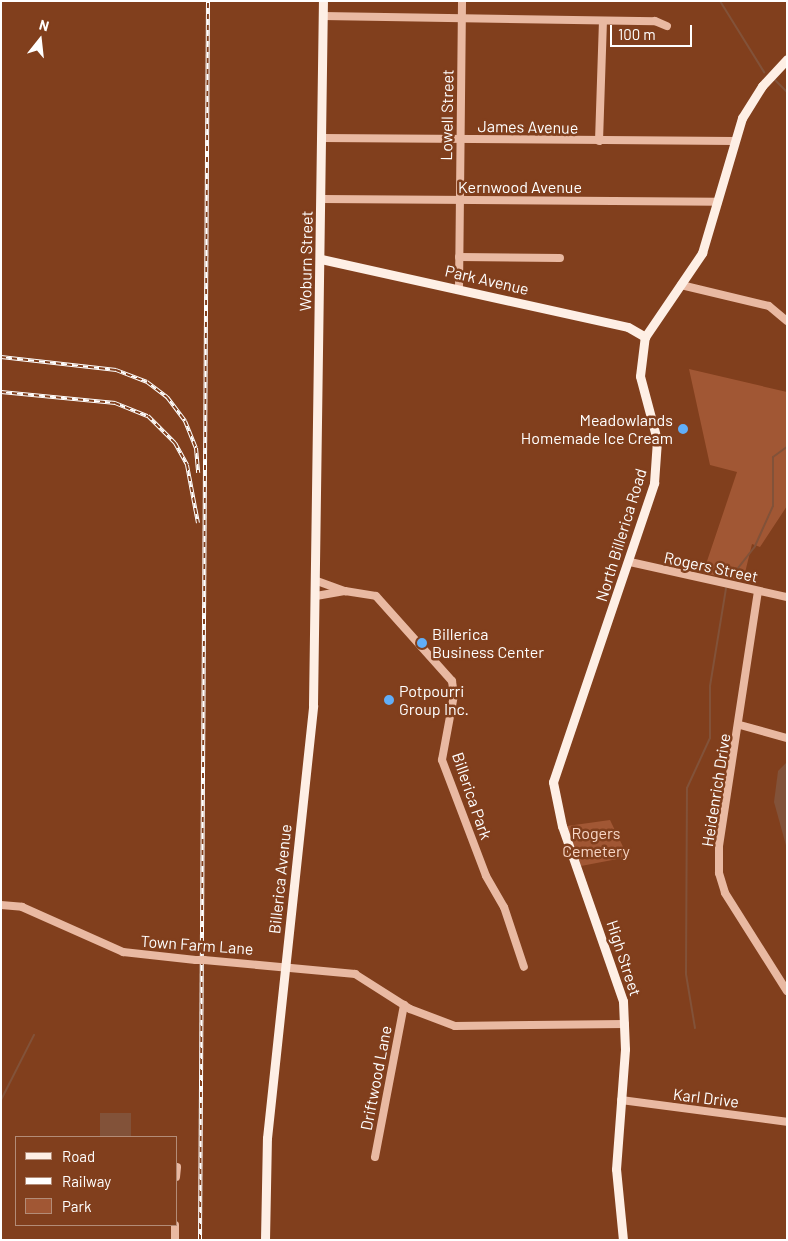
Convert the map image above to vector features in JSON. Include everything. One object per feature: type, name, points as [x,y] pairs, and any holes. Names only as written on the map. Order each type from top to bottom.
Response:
[{"type":"main road","name":"Woburn Street","points":[[318,521],[323,1]]},
{"type":"main road","name":"North Billerica Road","points":[[553,782],[630,562],[658,466],[656,440],[640,376],[645,336],[702,253],[734,141],[762,86],[787,59]]},
{"type":"main road","name":"Park Avenue","points":[[321,258],[628,327],[645,336]]},
{"type":"main road","name":"Billerica Avenue","points":[[265,1240],[266,1147],[314,705],[318,521]]},
{"type":"main road","name":"High Street","points":[[553,782],[562,826],[620,987],[625,1024],[616,1169],[623,1240]]},
{"type":"street","name":"Lowell Street","points":[[459,289],[462,1]]},
{"type":"street","points":[[323,16],[655,21],[667,26]]},
{"type":"street","points":[[600,141],[603,20]]},
{"type":"street","name":"James Avenue","points":[[322,138],[734,141]]},
{"type":"street","name":"Kernwood Avenue","points":[[322,199],[718,202]]},
{"type":"street","points":[[459,257],[560,258]]},
{"type":"street","points":[[681,286],[768,306],[787,321]]},
{"type":"street","name":"Rogers Street","points":[[630,562],[787,597]]},
{"type":"street","name":"Billerica Park","points":[[317,581],[345,591]]},
{"type":"street","name":"Billerica Park","points":[[316,596],[345,591],[364,592],[381,600],[452,680],[454,695],[442,760],[486,876],[504,907],[524,967]]},
{"type":"street","name":"Heidenrich Drive","points":[[758,591],[740,725],[719,846],[719,873],[725,893],[787,991]]},
{"type":"street","name":"Heidenrich Drive","points":[[740,725],[787,738]]},
{"type":"street","name":"Town Farm Lane","points":[[1,905],[22,907],[123,952],[200,960],[285,965],[355,974],[404,1005],[455,1026],[625,1024]]},
{"type":"street","name":"Driftwood Lane","points":[[375,1157],[404,1005]]},
{"type":"street","name":"Karl Drive","points":[[621,1100],[787,1122]]},
{"type":"street","points":[[175,1226],[175,1240]]},
{"type":"green space","points":[[689,369],[787,392],[787,506],[760,547],[752,544],[743,581],[703,573],[737,472],[710,465]]},
{"type":"green space","name":"Rogers Cemetery","points":[[610,820],[628,857],[581,866],[567,826]]},
{"type":"shaded area","points":[[787,762],[787,849],[774,802],[778,771]]},
{"type":"shaded area","points":[[100,1113],[131,1113],[131,1136],[100,1136]]},
{"type":"waterway","points":[[720,1],[764,72]]},
{"type":"waterway","points":[[775,80],[787,92]]},
{"type":"waterway","points":[[731,577],[755,546],[773,506],[773,457],[787,447]]},
{"type":"waterway","points":[[695,1028],[686,974],[687,788],[710,738],[710,686],[726,588]]},
{"type":"waterway","points":[[1,1100],[34,1035]]},
{"type":"railway","points":[[200,1240],[208,1]]},
{"type":"railway","points":[[1,357],[116,370],[147,382],[167,397],[185,421],[196,448],[198,473]]},
{"type":"railway","points":[[1,392],[115,403],[148,416],[175,443],[187,465],[198,523]]},
{"type":"place","name":"Meadowlands Homemade Ice Cream","points":[[683,429]]},
{"type":"place","name":"Billerica Business Center","points":[[422,643]]},
{"type":"place","name":"Potpourri Group Inc.","points":[[389,700]]}]
